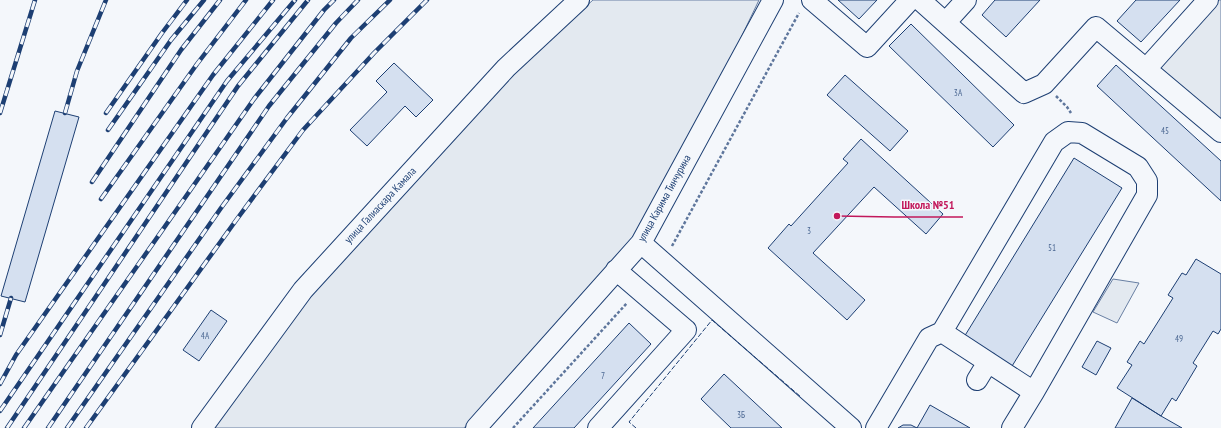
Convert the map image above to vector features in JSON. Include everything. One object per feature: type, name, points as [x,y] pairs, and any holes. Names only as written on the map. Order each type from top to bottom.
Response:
[{"type":"street","name":"улица Галиаскара Камала","points":[[202,428],[302,290],[506,68],[579,0]]},
{"type":"street","name":"улица Карима Тинчурина","points":[[476,428],[641,243],[773,0]]},
{"type":"street","points":[[812,0],[867,47],[910,0]]},
{"type":"street","points":[[920,0],[1024,93],[1044,84],[1096,27],[1221,132]]},
{"type":"street","points":[[946,22],[966,0]]},
{"type":"street","points":[[1146,69],[1208,0]]},
{"type":"street","points":[[876,428],[929,338],[942,332],[1054,142],[1068,132],[1082,133],[1138,167],[1148,181],[1147,195],[1012,428]]},
{"type":"street","points":[[641,243],[851,428]]},
{"type":"street","points":[[598,428],[686,330],[616,270]]},
{"type":"street","points":[[942,332],[1034,392]]},
{"type":"street","points":[[977,380],[988,362]]},
{"type":"path","points":[[1044,84],[1067,107],[1082,133]]},
{"type":"shaded area","points":[[593,0],[759,0],[660,207],[634,239],[464,428],[211,428],[307,294],[512,73]]},
{"type":"shaded area","points":[[1212,0],[1221,0],[1221,125],[1153,68]]},
{"type":"shaded area","points":[[1113,279],[1139,283],[1117,323],[1093,312]]},
{"type":"building","points":[[838,0],[877,0],[859,19]]},
{"type":"building","points":[[995,0],[1040,0],[1006,37],[982,15]]},
{"type":"building","points":[[1136,0],[1180,0],[1141,42],[1117,21]]},
{"type":"building","points":[[911,24],[1014,125],[993,147],[889,46]]},
{"type":"building","points":[[394,63],[433,100],[416,117],[405,106],[367,146],[350,130],[387,92],[376,81]]},
{"type":"building","points":[[1116,65],[1221,161],[1221,201],[1097,86]]},
{"type":"building","points":[[845,75],[908,131],[890,151],[827,95]]},
{"type":"building","points":[[55,111],[79,117],[25,302],[1,296]]},
{"type":"building","points":[[861,139],[943,214],[926,234],[874,187],[813,253],[865,300],[847,320],[768,248],[789,224],[791,226],[848,163],[843,159]]},
{"type":"building","points":[[1074,158],[1122,188],[1009,371],[961,342]]},
{"type":"building","points":[[1196,259],[1221,274],[1221,329],[1218,334],[1213,331],[1193,363],[1197,366],[1176,401],[1172,398],[1161,416],[1117,388],[1132,365],[1127,362],[1140,341],[1144,344],[1173,298],[1168,295],[1182,273],[1186,275]]},
{"type":"building","points":[[211,310],[227,321],[199,361],[183,350]]},
{"type":"building","points":[[629,323],[651,344],[574,428],[533,428]]},
{"type":"building","points":[[1097,341],[1111,348],[1096,375],[1082,367]]},
{"type":"building","points":[[724,374],[782,428],[731,428],[701,399]]},
{"type":"building","points":[[1132,398],[1161,416],[1182,428],[1115,428]]},
{"type":"building","points":[[930,405],[970,428],[917,428]]},
{"type":"building","points":[[903,425],[911,425],[917,428],[898,428]]},
{"type":"railway","points":[[0,113],[35,0]]},
{"type":"railway","points":[[65,113],[77,71],[106,0]]},
{"type":"railway","points":[[106,113],[187,0]]},
{"type":"railway","points":[[108,130],[171,40],[204,0]]},
{"type":"railway","points":[[92,182],[181,50],[220,0]]},
{"type":"railway","points":[[101,199],[197,64],[246,0]]},
{"type":"railway","points":[[0,384],[16,355],[213,75],[273,0]]},
{"type":"railway","points":[[0,411],[227,81],[295,0]]},
{"type":"railway","points":[[7,428],[238,86],[308,0]]},
{"type":"railway","points":[[24,428],[254,99],[324,10],[334,0]]},
{"type":"railway","points":[[48,428],[269,106],[336,23],[358,0]]},
{"type":"railway","points":[[67,428],[221,208],[287,118],[351,38],[390,0]]},
{"type":"railway","points":[[86,428],[303,130],[374,53],[427,0]]},
{"type":"railway","points":[[0,335],[11,298]]},
{"type":"fence","points":[[636,428],[629,422],[712,320],[801,397]]},
{"type":"place","name":"Школа №51","points":[[837,216]]}]
